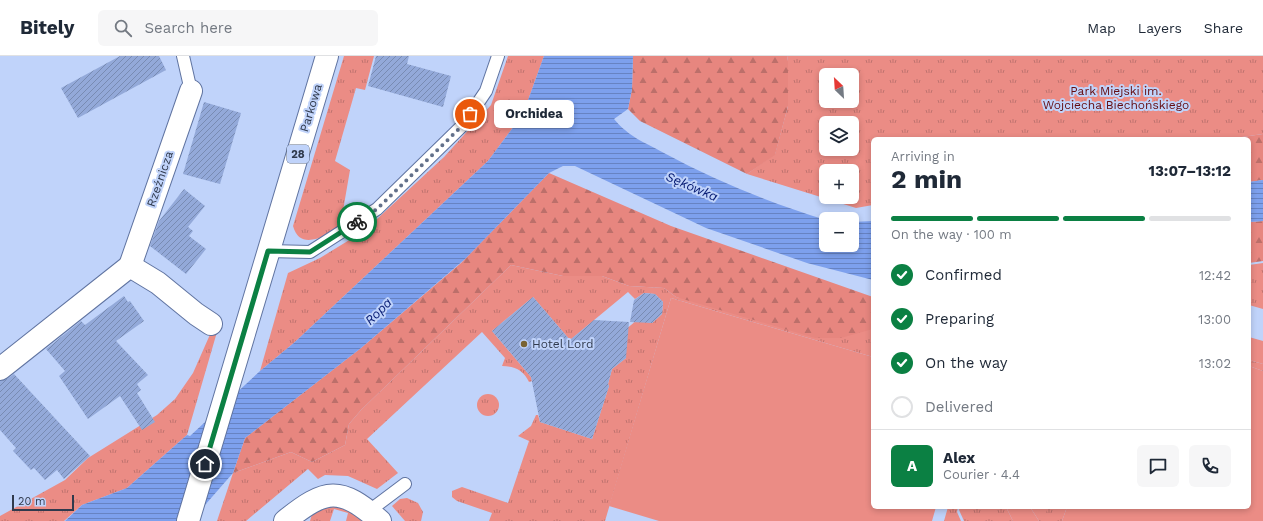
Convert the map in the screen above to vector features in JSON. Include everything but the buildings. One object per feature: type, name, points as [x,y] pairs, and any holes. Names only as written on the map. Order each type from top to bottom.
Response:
[{"type":"street","name":"Parkowa","points":[[188,521],[327,56]]},
{"type":"street","name":"Rzeźnicza","points":[[130,266],[191,92]]},
{"type":"street","points":[[0,369],[130,266],[158,283],[196,314],[211,324]]},
{"type":"street","points":[[285,521],[300,509],[318,499],[336,494],[349,498],[374,516]]},
{"type":"lane","points":[[184,56],[191,92]]},
{"type":"lane","points":[[268,251],[310,252],[377,209],[463,125],[486,91],[498,56]]},
{"type":"lane","points":[[374,516],[405,484]]},
{"type":"green space","points":[[344,56],[374,56],[365,90],[356,88],[335,161],[350,170],[340,228],[321,237],[307,240],[296,234],[293,226]]},
{"type":"green space","points":[[508,56],[544,56],[523,114],[488,161],[295,342],[260,371],[288,273],[320,258],[364,231],[444,157],[491,105]]},
{"type":"green space","points":[[633,56],[787,56],[788,106],[775,155],[747,174],[640,121],[628,109],[632,89]]},
{"type":"green space","name":"Park Miejski im. Wojciecha Biechońskiego","points":[[787,56],[1263,56],[1263,134],[1242,137],[871,137],[871,205],[856,208],[843,204],[859,204],[859,164],[819,164],[819,196],[747,174],[775,154],[788,106]]},
{"type":"green space","points":[[1263,134],[1263,180],[1251,182],[1251,137],[1242,137]]},
{"type":"green space","points":[[549,173],[671,226],[871,296],[871,330],[841,338],[815,338],[676,297],[664,288],[629,286],[602,276],[563,276],[511,265],[361,410],[349,424],[345,445],[312,462],[291,452],[233,473],[245,438],[361,348],[461,263]]},
{"type":"green space","points":[[1263,221],[1263,261],[1251,263],[1251,222]]},
{"type":"green space","points":[[1263,263],[1263,309],[1251,306],[1251,265]]},
{"type":"green space","points":[[511,265],[563,276],[602,276],[629,286],[664,288],[676,297],[871,329],[871,356],[671,298],[605,521],[489,521],[492,513],[457,501],[452,497],[452,491],[462,487],[508,503],[529,441],[518,436],[531,426],[536,415],[538,415],[540,422],[592,439],[609,386],[608,384],[612,369],[626,358],[625,330],[637,320],[652,323],[662,314],[663,302],[655,294],[644,293],[635,299],[628,292],[570,340],[533,297],[492,331],[531,377],[532,381],[529,382],[524,374],[518,370],[511,367],[502,366],[505,358],[482,332],[367,439],[398,473],[377,489],[348,476],[325,475],[318,479],[308,469],[246,521],[217,521],[233,473],[291,452],[312,462],[345,445],[349,424],[361,410]]},
{"type":"green space","points":[[671,298],[871,356],[871,509],[935,509],[932,521],[659,521],[609,506]]},
{"type":"green space","points":[[212,330],[217,332],[187,435],[127,488],[82,505],[64,521],[0,521],[0,516],[65,480],[88,458],[157,415],[175,399],[193,373]]},
{"type":"green space","points":[[1251,338],[1263,341],[1263,364],[1251,361]]},
{"type":"green space","points":[[1251,361],[1263,364],[1263,371],[1251,367]]},
{"type":"green space","points":[[1251,367],[1263,371],[1263,521],[1062,521],[1066,509],[1251,509]]},
{"type":"green space","points":[[484,394],[492,394],[499,401],[499,409],[492,416],[484,416],[477,409],[477,401]]},
{"type":"green space","points":[[407,498],[418,503],[423,512],[421,521],[405,521],[392,506],[400,499]]},
{"type":"green space","points":[[324,505],[353,509],[363,521],[346,521],[348,513],[334,509],[330,521],[310,521],[313,511]]},
{"type":"green space","points":[[947,509],[958,509],[957,512],[961,521],[944,521]]},
{"type":"green space","points":[[1007,509],[1013,521],[964,521],[959,510]]},
{"type":"green space","points":[[1007,509],[1031,509],[1039,521],[1013,521]]},
{"type":"green space","points":[[1031,509],[1066,509],[1062,521],[1039,521]]},
{"type":"green space","points":[[1039,509],[1047,509],[1044,519],[1037,517]]},
{"type":"water","points":[[544,56],[633,56],[632,89],[628,109],[614,119],[625,130],[637,139],[703,173],[764,199],[819,218],[819,252],[859,252],[859,222],[871,221],[871,279],[807,263],[706,228],[575,166],[563,166],[549,173],[465,259],[361,348],[245,438],[233,473],[191,521],[65,521],[82,505],[127,488],[187,435],[190,436],[260,371],[295,342],[488,161],[523,114]]},
{"type":"water","points":[[1263,180],[1263,221],[1251,222],[1251,182]]},
{"type":"way so far","points":[[357,222],[377,209],[463,125],[470,114]]},
{"type":"place","name":"Orchidea","points":[[470,114]]},
{"type":"place","name":"Hotel Lord","points":[[524,344]]},
{"type":"route","points":[[205,464],[244,337],[268,251],[310,252],[357,222]]},
{"type":"water label","name":"Sękówka","points":[[692,186]]},
{"type":"water label","name":"Ropa","points":[[378,311]]}]
